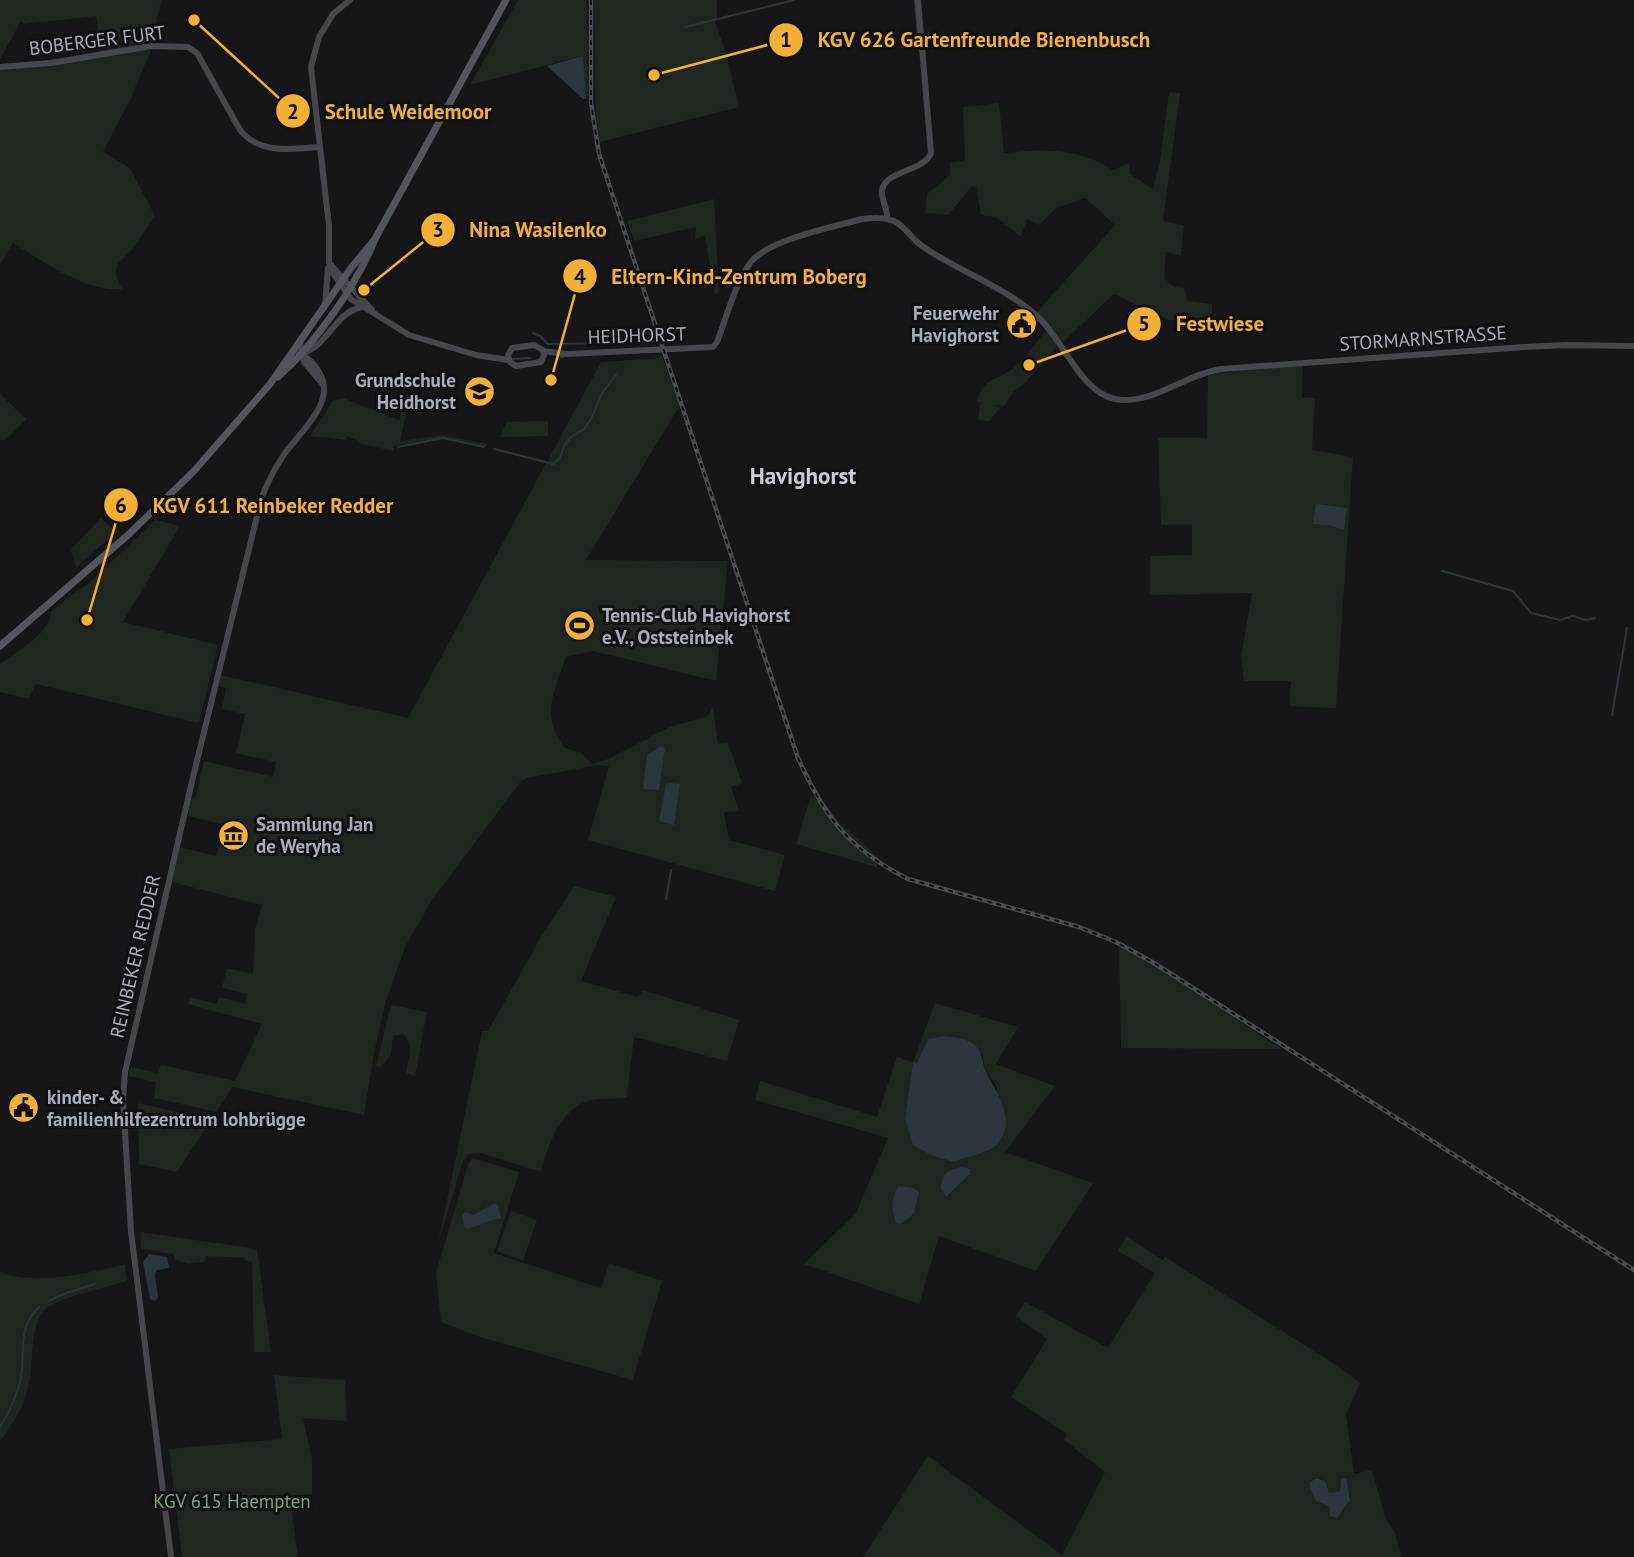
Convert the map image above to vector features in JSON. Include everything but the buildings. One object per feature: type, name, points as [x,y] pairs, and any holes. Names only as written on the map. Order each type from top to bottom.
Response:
[{"type":"main road","points":[[0,646],[128,535],[172,493],[270,384],[301,354],[366,261],[374,239],[506,0]]},
{"type":"main road","points":[[270,384],[374,239]]},
{"type":"street","points":[[325,306],[329,226],[311,77],[313,53],[320,35],[333,15],[350,0]]},
{"type":"street","points":[[887,219],[882,192],[884,185],[892,178],[925,162],[930,156],[918,0]]},
{"type":"street","name":"BOBERGER FURT","points":[[0,67],[51,63],[151,46],[188,47],[196,51],[247,138],[273,149],[320,147]]},
{"type":"street","name":"HEIDHORST","points":[[348,289],[362,307],[422,340],[476,355],[509,360],[516,366],[536,364],[543,355],[708,348],[716,345],[746,269],[763,251],[774,245],[862,219],[887,219]]},
{"type":"street","name":"STORMARNSTRASSE","points":[[887,219],[899,224],[923,247],[1018,302],[1038,317],[1060,342],[1088,384],[1100,394],[1119,400],[1137,399],[1215,370],[1524,347],[1634,346]]},
{"type":"street","points":[[329,263],[341,282]]},
{"type":"street","points":[[329,263],[341,282]]},
{"type":"street","points":[[335,270],[351,268]]},
{"type":"street","name":"HEIDHORST","points":[[341,282],[374,313]]},
{"type":"street","points":[[292,353],[312,351],[345,314],[362,307]]},
{"type":"street","name":"REINBEKER REDDER","points":[[171,1557],[131,1231],[123,1099],[125,1072],[192,781],[261,500],[283,456],[320,408],[324,388],[304,362],[300,342]]},
{"type":"street","name":"HEIDHORST","points":[[494,357],[514,347],[534,345],[539,346],[543,355]]},
{"type":"street","points":[[509,351],[509,360]]},
{"type":"green space","points":[[0,0],[162,0],[150,43],[101,53],[96,16],[23,24],[21,21],[0,59]]},
{"type":"green space","points":[[518,0],[587,0],[586,99],[582,56],[470,85]]},
{"type":"green space","points":[[594,0],[717,0],[715,22],[726,53],[739,107],[599,142]]},
{"type":"green space","points":[[152,48],[130,100],[103,152],[130,168],[155,216],[135,246],[118,264],[115,273],[122,289],[108,289],[80,281],[51,267],[13,243],[0,264],[0,70]]},
{"type":"green space","points":[[1169,92],[1180,93],[1163,221],[1184,225],[1181,256],[1166,252],[1164,278],[1174,287],[1184,288],[1188,301],[1212,304],[1212,320],[1168,320],[1114,294],[1063,342],[1037,312],[1115,225],[1085,198],[1056,208],[1039,225],[1027,219],[1021,237],[996,217],[981,215],[976,187],[972,186],[948,215],[925,213],[927,194],[950,175],[950,163],[965,160],[963,107],[999,103],[1004,153],[1073,153],[1113,170],[1129,163],[1130,174],[1153,189],[1160,161]]},
{"type":"green space","points":[[714,199],[719,292],[715,295],[705,236],[695,239],[696,227],[634,241],[627,221]]},
{"type":"green space","points":[[1046,330],[1058,345],[1026,382],[1013,392],[1004,406],[994,405],[1001,407],[989,421],[978,420],[980,404],[983,403],[977,402],[983,387],[1017,365]]},
{"type":"green space","points":[[661,354],[680,405],[586,560],[728,561],[716,681],[593,651],[566,657],[554,692],[551,714],[553,725],[565,748],[581,753],[592,764],[608,759],[670,727],[708,716],[713,706],[718,744],[728,743],[742,783],[731,787],[739,811],[724,812],[729,840],[785,855],[775,891],[588,840],[609,766],[598,765],[527,778],[521,781],[432,900],[405,947],[386,1001],[364,1115],[232,1087],[216,1112],[154,1098],[156,1082],[129,1076],[130,1067],[158,1073],[161,1065],[235,1081],[262,1024],[188,1004],[190,997],[216,1004],[219,997],[245,1004],[247,994],[222,988],[227,968],[253,974],[255,929],[262,905],[172,882],[180,847],[216,856],[220,843],[238,847],[242,829],[188,816],[191,798],[195,799],[204,761],[273,777],[276,762],[236,753],[245,714],[222,709],[226,688],[219,686],[221,675],[408,718],[601,362],[658,358]]},
{"type":"green space","points":[[1303,366],[1302,398],[1315,398],[1312,450],[1353,457],[1336,708],[1289,706],[1291,681],[1244,681],[1241,657],[1252,593],[1150,595],[1150,556],[1192,555],[1192,525],[1161,525],[1158,438],[1207,438],[1208,375]]},
{"type":"green space","points":[[0,394],[26,419],[5,440],[0,440]]},
{"type":"green space","points":[[343,398],[399,420],[403,404],[408,405],[400,441],[443,435],[487,444],[485,448],[442,439],[394,446],[393,451],[362,444],[347,436],[346,440],[310,436],[333,401]]},
{"type":"green space","points":[[548,421],[548,436],[500,437],[507,422]]},
{"type":"green space","points":[[101,518],[116,532],[76,568],[71,549]]},
{"type":"green space","points":[[155,520],[180,526],[123,622],[218,645],[199,723],[36,684],[28,699],[0,692],[0,664],[38,635],[45,628],[51,612],[73,593],[86,586]]},
{"type":"green space","points":[[811,795],[825,803],[838,821],[879,858],[877,867],[796,844]]},
{"type":"green space","points":[[574,886],[616,897],[581,981],[638,997],[643,990],[739,1020],[727,1061],[634,1037],[627,1097],[599,1099],[575,1107],[559,1125],[541,1172],[481,1153],[469,1154],[463,1161],[438,1244],[482,1031],[488,1031],[542,935]]},
{"type":"green space","points":[[1119,946],[1153,964],[1282,1049],[1121,1048]]},
{"type":"green space","points":[[935,1003],[1018,1027],[996,1064],[1055,1086],[1005,1152],[1093,1183],[1036,1271],[939,1236],[919,1304],[804,1264],[856,1213],[888,1138],[755,1100],[760,1081],[877,1117],[897,1057],[913,1062]],"holes":[[[928,1039],[982,1054],[985,1068],[997,1088],[986,1152],[954,1162],[905,1119],[913,1063],[917,1063]]]},
{"type":"green space","points":[[391,1005],[427,1012],[415,1076],[406,1073],[410,1047],[403,1034],[393,1036],[391,1054],[381,1067],[376,1066]]},
{"type":"green space","points":[[138,1103],[211,1120],[177,1172],[139,1164]]},
{"type":"green space","points":[[473,1158],[519,1172],[494,1253],[601,1288],[609,1263],[662,1281],[633,1380],[480,1337],[441,1322],[436,1273],[468,1164]]},
{"type":"green space","points":[[511,1211],[537,1220],[523,1261],[497,1251]]},
{"type":"green space","points":[[140,1232],[257,1249],[271,1352],[254,1352],[252,1262],[245,1261],[244,1258],[206,1256],[204,1262],[188,1264],[175,1260],[173,1254],[141,1249]]},
{"type":"green space","points":[[1126,1236],[1163,1260],[1165,1257],[1360,1383],[1346,1414],[1354,1474],[1372,1470],[1386,1520],[1394,1531],[1402,1557],[863,1557],[928,1456],[1062,1555],[1105,1472],[1064,1440],[1067,1434],[1011,1397],[1047,1339],[1016,1316],[1025,1302],[1108,1348],[1155,1273],[1118,1251]],"holes":[[[1322,1478],[1329,1493],[1340,1491],[1341,1482],[1347,1481],[1351,1497],[1343,1511],[1330,1516],[1329,1506],[1316,1501],[1310,1489],[1310,1482]]]},
{"type":"green space","points":[[125,1264],[127,1281],[61,1301],[45,1310],[40,1317],[34,1334],[25,1399],[0,1441],[0,1272],[28,1278],[62,1277]]},
{"type":"green space","name":"KGV 615 Haempten","points":[[274,1375],[345,1380],[347,1421],[303,1418],[312,1459],[312,1494],[290,1497],[298,1557],[182,1557],[169,1449],[282,1439]]},
{"type":"shaded area","points":[[583,56],[586,99],[547,66]]},
{"type":"shaded area","points":[[1316,504],[1347,508],[1344,530],[1313,524]]},
{"type":"shaded area","points":[[661,746],[665,748],[659,790],[643,789],[647,755]]},
{"type":"shaded area","points":[[668,783],[680,784],[674,825],[659,821]]},
{"type":"shaded area","points":[[944,1036],[965,1040],[977,1047],[1003,1106],[1006,1125],[1004,1134],[994,1147],[954,1162],[931,1155],[913,1145],[905,1119],[913,1062],[917,1063],[928,1039]]},
{"type":"shaded area","points":[[961,1167],[970,1169],[970,1174],[946,1197],[941,1189],[942,1179],[948,1172]]},
{"type":"shaded area","points":[[899,1186],[913,1188],[919,1192],[914,1213],[901,1224],[896,1223],[893,1209],[893,1199]]},
{"type":"shaded area","points":[[495,1203],[501,1218],[466,1229],[462,1215],[466,1212],[473,1215]]},
{"type":"shaded area","points":[[149,1254],[167,1257],[169,1268],[157,1270],[155,1274],[158,1298],[155,1301],[150,1299],[143,1262]]},
{"type":"shaded area","points":[[1317,1478],[1325,1481],[1329,1493],[1340,1491],[1341,1479],[1347,1479],[1350,1500],[1337,1518],[1330,1516],[1329,1506],[1316,1501],[1310,1489],[1310,1482]]},
{"type":"waterway","points":[[685,27],[794,0]]},
{"type":"waterway","points":[[915,0],[919,50]]},
{"type":"waterway","points":[[533,333],[548,344],[609,343],[613,340]]},
{"type":"waterway","points":[[513,359],[530,358]]},
{"type":"waterway","points":[[494,449],[553,464],[560,458],[570,438],[584,429],[602,393],[616,375]]},
{"type":"waterway","points":[[398,447],[443,438],[484,447]]},
{"type":"waterway","points":[[1442,571],[1513,591],[1531,613],[1560,620],[1573,616],[1586,620],[1595,618]]},
{"type":"waterway","points":[[1612,715],[1627,628]]},
{"type":"waterway","points":[[666,899],[671,870]]},
{"type":"waterway","points":[[49,1301],[95,1284]]},
{"type":"waterway","points":[[0,1427],[19,1385],[25,1329],[39,1307]]},
{"type":"railway","points":[[591,0],[591,102],[599,154],[798,758],[818,798],[841,829],[869,855],[908,879],[1079,927],[1116,942],[1154,963],[1634,1270]]},
{"type":"place","name":"Schule Weidemoor","points":[[194,20]]},
{"type":"place","name":"KGV 626 Gartenfreunde Bienenbusch","points":[[654,75]]},
{"type":"place","name":"Nina Wasilenko","points":[[364,290]]},
{"type":"place","name":"Feuerwehr Havighorst","points":[[1022,324]]},
{"type":"place","name":"Festwiese","points":[[1029,365]]},
{"type":"place","name":"Eltern-Kind-Zentrum Boberg","points":[[551,380]]},
{"type":"place","name":"Grundschule Heidhorst","points":[[479,391]]},
{"type":"place","name":"KGV 611 Reinbeker Redder","points":[[87,620]]},
{"type":"place","name":"Tennis-Club Havighorst e.V., Oststeinbek","points":[[579,626]]},
{"type":"place","name":"Sammlung Jan de Weryha","points":[[233,835]]},
{"type":"place","name":"kinder- & familienhilfezentrum lohbrügge","points":[[24,1108]]},
{"type":"district","name":"Havighorst","points":[[803,475]]}]
